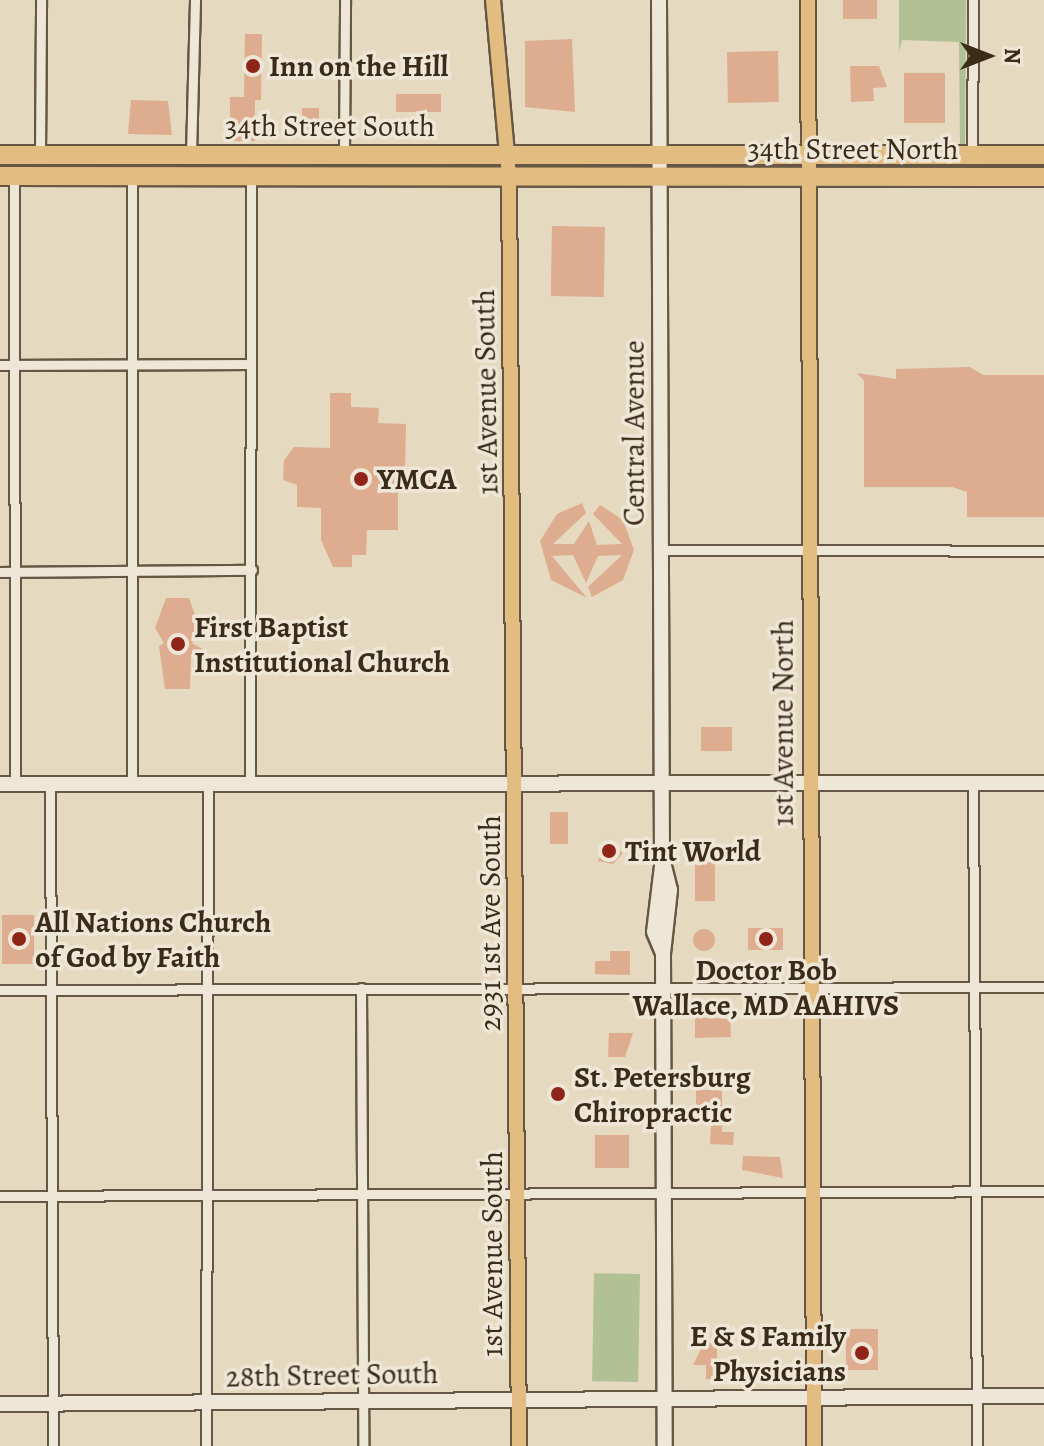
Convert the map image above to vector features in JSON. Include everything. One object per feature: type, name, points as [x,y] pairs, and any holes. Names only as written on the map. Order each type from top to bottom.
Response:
[{"type":"highway","points":[[108,176],[121,168],[175,168],[191,154]]},
{"type":"highway","points":[[251,176],[264,167],[325,167],[338,154]]},
{"type":"highway","points":[[378,175],[384,167],[429,167],[434,154]]},
{"type":"highway","name":"34th Street South","points":[[0,155],[661,154]]},
{"type":"highway","name":"34th Street North","points":[[661,154],[1044,155]]},
{"type":"highway","points":[[959,178],[975,165],[1019,155]]},
{"type":"highway","name":"34th Street South","points":[[7,176],[661,176]]},
{"type":"highway","name":"34th Street North","points":[[661,176],[1044,177]]},
{"type":"main road","name":"1st Avenue South","points":[[493,0],[509,175],[515,783]]},
{"type":"main road","name":"1st Avenue North","points":[[808,0],[806,154],[814,1446]]},
{"type":"main road","name":"2931 1st Ave South","points":[[515,783],[517,1063]]},
{"type":"main road","name":"1st Avenue South","points":[[517,1063],[519,1446]]},
{"type":"street","points":[[40,155],[41,0]]},
{"type":"street","points":[[191,154],[195,0]]},
{"type":"street","points":[[338,154],[345,0]]},
{"type":"street","name":"Central Avenue","points":[[659,0],[662,866],[670,890],[663,953],[665,1446]]},
{"type":"street","points":[[972,155],[973,0]]},
{"type":"street","points":[[7,176],[15,365],[15,572],[8,784],[1044,783]]},
{"type":"street","points":[[132,176],[132,784]]},
{"type":"street","points":[[250,784],[251,176]]},
{"type":"street","points":[[0,365],[250,364]]},
{"type":"street","points":[[659,550],[1044,551]]},
{"type":"street","points":[[0,572],[252,570]]},
{"type":"street","points":[[973,783],[977,1446]]},
{"type":"street","points":[[50,784],[53,1446]]},
{"type":"street","points":[[206,1446],[208,784]]},
{"type":"street","points":[[0,990],[1044,987]]},
{"type":"street","points":[[361,988],[363,1446]]},
{"type":"street","points":[[0,1196],[1044,1191]]},
{"type":"street","name":"28th Street South","points":[[0,1404],[1044,1396]]},
{"type":"green space","points":[[899,0],[966,0],[965,144],[960,144],[959,42],[902,40],[899,52]]},
{"type":"green space","points":[[594,1273],[640,1274],[638,1382],[592,1381]]},
{"type":"building","points":[[843,0],[877,0],[877,19],[843,19]]},
{"type":"building","name":"Inn on the Hill","points":[[245,34],[262,34],[261,100],[255,100],[255,141],[230,141],[230,97],[244,97]]},
{"type":"building","points":[[572,39],[575,112],[525,107],[525,41]]},
{"type":"building","points":[[778,51],[779,102],[728,103],[727,52]]},
{"type":"building","points":[[850,66],[879,66],[887,87],[873,88],[874,101],[851,102]]},
{"type":"building","points":[[904,73],[945,73],[945,123],[904,123]]},
{"type":"building","points":[[396,94],[441,94],[441,112],[396,112]]},
{"type":"building","points":[[131,100],[168,101],[172,135],[128,134]]},
{"type":"building","points":[[302,108],[319,108],[319,134],[302,134]]},
{"type":"building","points":[[552,226],[605,227],[604,297],[551,296]]},
{"type":"building","points":[[970,367],[983,375],[1044,375],[1044,517],[967,517],[967,492],[952,487],[864,487],[864,381],[857,373],[896,379],[896,369]]},
{"type":"building","name":"YMCA","points":[[330,393],[351,393],[351,407],[379,408],[378,423],[406,424],[405,471],[439,472],[439,486],[398,486],[398,530],[367,530],[366,555],[352,555],[352,567],[333,567],[321,540],[321,508],[297,507],[297,485],[283,480],[284,460],[294,447],[330,448]]},
{"type":"building","points":[[582,503],[586,513],[553,544],[574,544],[589,521],[597,545],[622,544],[593,514],[600,505],[623,520],[634,550],[623,580],[592,597],[588,587],[622,555],[598,556],[586,583],[573,555],[552,556],[587,598],[551,580],[540,541],[557,514]]},
{"type":"building","name":"First Baptist Institutional Church","points":[[166,598],[189,598],[200,629],[192,643],[208,652],[203,661],[191,654],[190,689],[165,689],[159,646],[164,643],[155,628]]},
{"type":"building","points":[[701,727],[732,727],[732,751],[701,751]]},
{"type":"building","points":[[550,812],[568,812],[568,844],[550,844]]},
{"type":"building","name":"Tint World","points":[[608,839],[623,853],[613,864],[598,861]]},
{"type":"building","points":[[695,862],[715,862],[715,901],[695,901]]},
{"type":"building","name":"All Nations Church of God by Faith","points":[[2,915],[34,915],[34,964],[2,964]]},
{"type":"building","name":"Doctor Bob Wallace, MD AAHIVS","points":[[748,928],[783,928],[783,950],[748,950]]},
{"type":"building","points":[[704,929],[712,932],[715,940],[712,948],[704,951],[696,948],[693,940],[696,932]]},
{"type":"building","points":[[610,951],[630,951],[630,975],[595,974],[595,961],[610,961]]},
{"type":"building","points":[[695,1017],[730,1019],[731,1037],[695,1038]]},
{"type":"building","points":[[609,1033],[633,1033],[625,1057],[608,1057]]},
{"type":"building","points":[[696,1090],[722,1090],[722,1132],[734,1132],[733,1145],[710,1144],[711,1123],[696,1123]]},
{"type":"building","points":[[595,1135],[629,1135],[629,1168],[595,1168]]},
{"type":"building","points":[[743,1156],[780,1157],[783,1178],[742,1170]]},
{"type":"building","name":"E & S Family Physicians","points":[[846,1329],[878,1329],[878,1370],[846,1370]]},
{"type":"building","points":[[704,1343],[717,1343],[717,1379],[706,1379],[706,1365],[693,1365]]},
{"type":"place","name":"Inn on the Hill","points":[[253,66]]},
{"type":"place","name":"YMCA","points":[[361,479]]},
{"type":"place","name":"First Baptist Institutional Church","points":[[178,644]]},
{"type":"place","name":"Tint World","points":[[609,851]]},
{"type":"place","name":"All Nations Church of God by Faith","points":[[19,939]]},
{"type":"place","name":"Doctor Bob Wallace, MD AAHIVS","points":[[766,939]]},
{"type":"place","name":"St. Petersburg Chiropractic","points":[[558,1094]]},
{"type":"place","name":"E & S Family Physicians","points":[[862,1353]]}]
